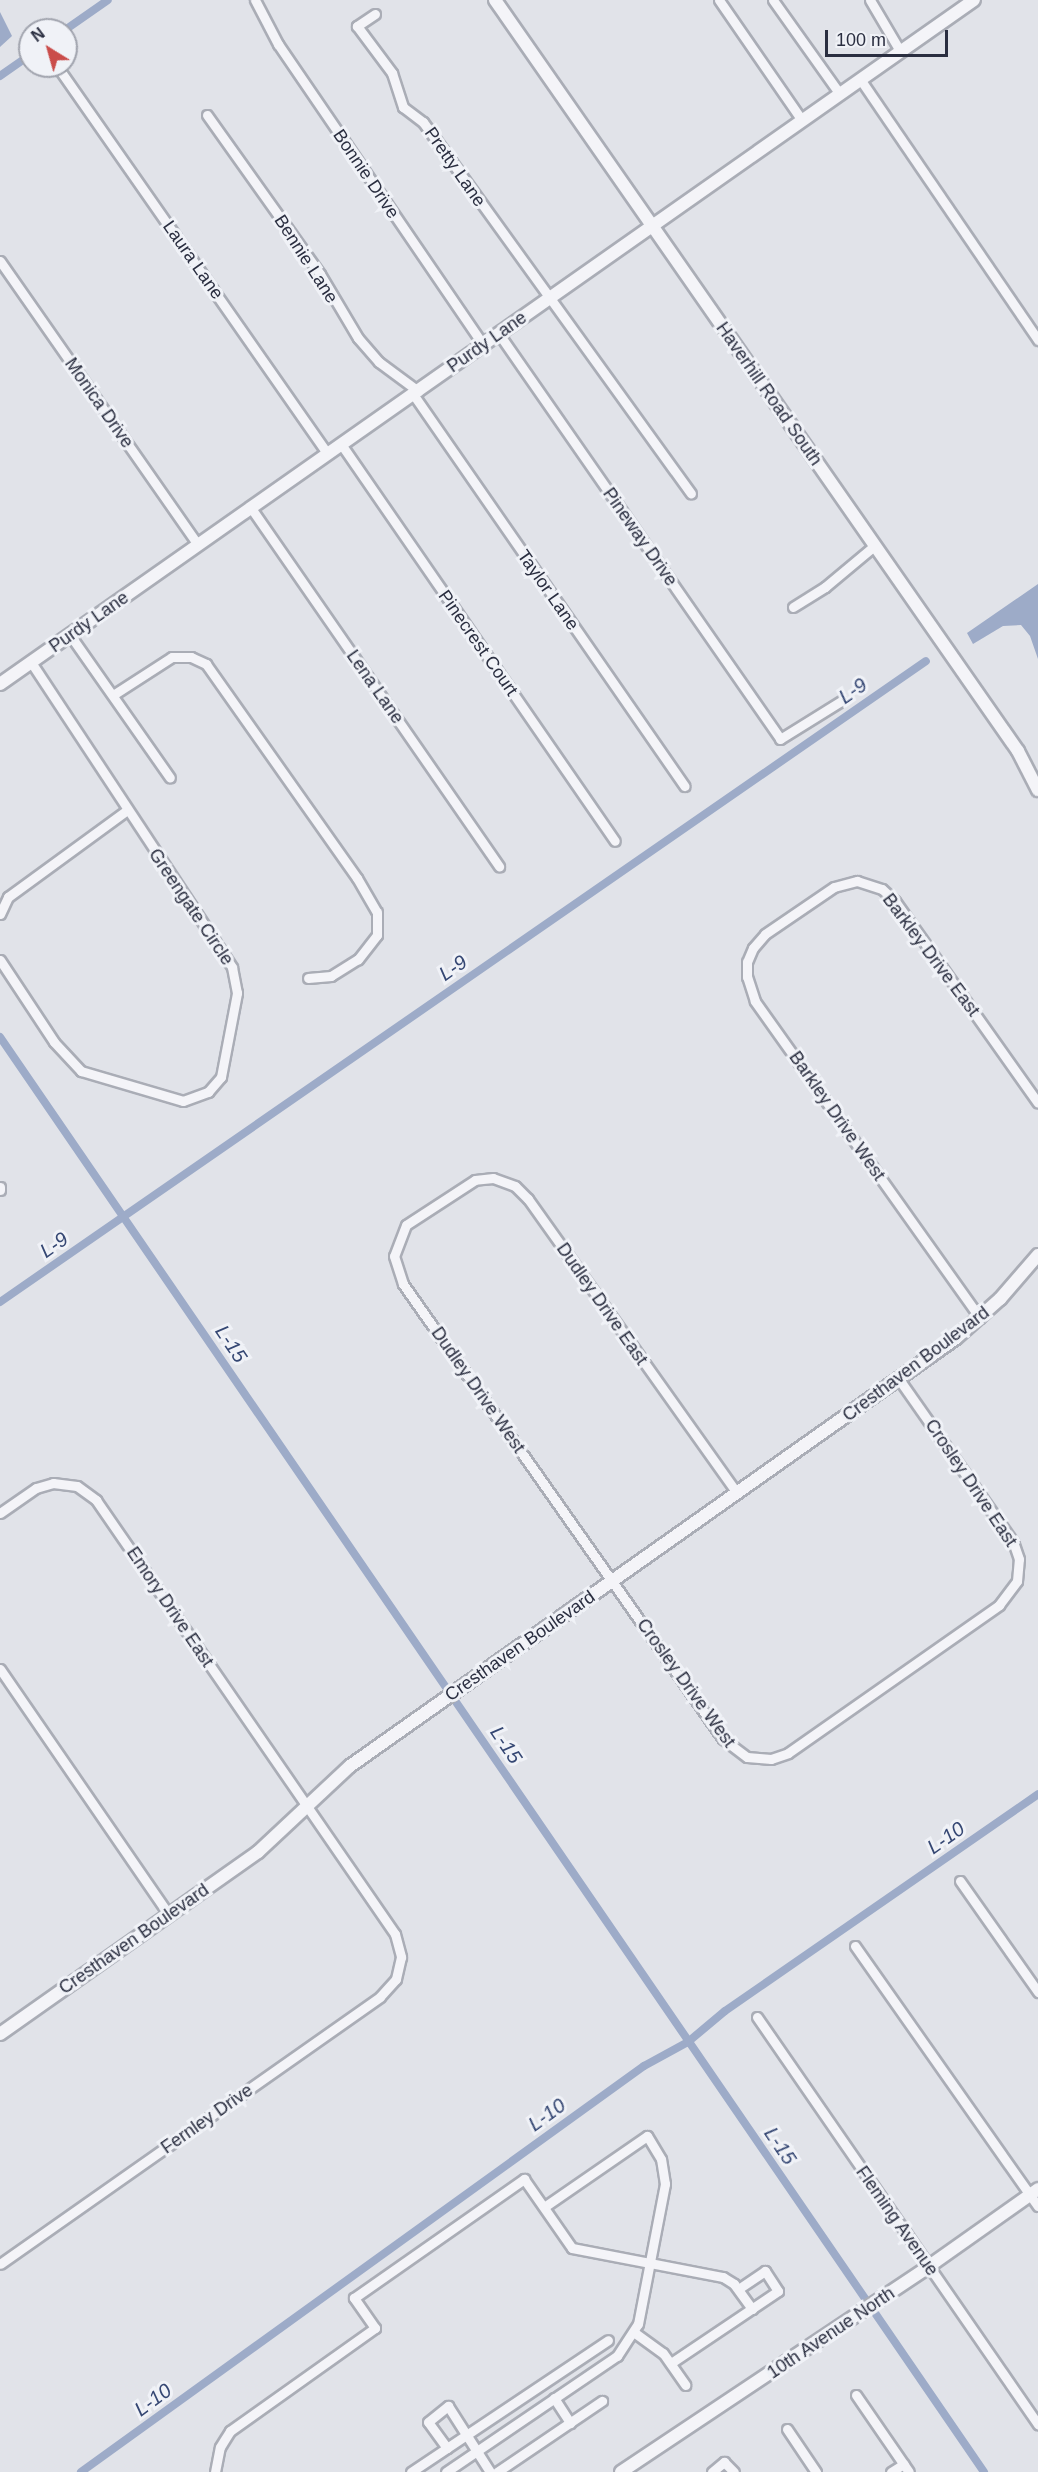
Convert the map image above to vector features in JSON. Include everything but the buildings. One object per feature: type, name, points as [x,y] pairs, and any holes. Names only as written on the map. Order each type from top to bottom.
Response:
[{"type":"street","name":"Bonnie Drive","points":[[255,0],[278,44],[483,345]]},
{"type":"street","name":"Haverhill Road South","points":[[495,0],[1018,751],[1038,790]]},
{"type":"street","points":[[719,0],[801,120]]},
{"type":"street","points":[[773,0],[839,93]]},
{"type":"street","name":"Purdy Lane","points":[[0,684],[974,0]]},
{"type":"street","points":[[875,2],[900,51]]},
{"type":"street","name":"Pretty Lane","points":[[375,14],[357,26],[394,78],[403,107],[423,122],[548,299]]},
{"type":"street","name":"Laura Lane","points":[[65,78],[328,454]]},
{"type":"street","points":[[860,79],[1038,340]]},
{"type":"street","name":"Bennie Lane","points":[[207,115],[320,274],[358,338],[379,362],[415,393]]},
{"type":"street","name":"Monica Drive","points":[[0,261],[198,545]]},
{"type":"street","points":[[548,299],[558,307],[691,494]]},
{"type":"street","name":"Pineway Drive","points":[[499,334],[780,740],[842,701]]},
{"type":"street","name":"Taylor Lane","points":[[415,393],[684,786]]},
{"type":"street","name":"Pinecrest Court","points":[[341,444],[615,841]]},
{"type":"street","name":"Lena Lane","points":[[250,508],[499,866]]},
{"type":"street","points":[[793,607],[825,587],[874,546]]},
{"type":"street","points":[[70,635],[170,778]]},
{"type":"street","points":[[113,694],[172,657],[191,657],[206,664],[357,878],[377,912],[377,935],[358,959],[331,976],[308,978]]},
{"type":"street","name":"Greengate Circle","points":[[0,960],[54,1042],[81,1071],[183,1101],[196,1099],[213,1088],[223,1071],[237,993],[234,973],[126,811],[122,798],[31,662]]},
{"type":"street","points":[[0,914],[8,897],[126,811]]},
{"type":"street","name":"Barkley Drive East","points":[[792,915],[845,882],[863,882],[887,892],[1038,1103]]},
{"type":"street","name":"Barkley Drive West","points":[[792,915],[761,938],[751,953],[747,977],[752,994],[980,1318]]},
{"type":"street","name":"Dudley Drive East","points":[[437,1201],[464,1185],[487,1178],[510,1183],[525,1194],[737,1493]]},
{"type":"street","name":"Dudley Drive West","points":[[437,1201],[412,1219],[399,1235],[394,1256],[400,1279],[612,1581]]},
{"type":"street","name":"Cresthaven Boulevard","points":[[0,2034],[258,1852],[350,1766],[899,1379],[980,1318],[1038,1255]]},
{"type":"street","name":"Crosley Drive East","points":[[896,1677],[999,1605],[1014,1587],[1019,1565],[1013,1542],[899,1379]]},
{"type":"street","name":"Emory Drive East","points":[[0,1513],[47,1484],[71,1484],[92,1495],[395,1934],[401,1963]]},
{"type":"street","name":"Crosley Drive West","points":[[612,1581],[723,1739],[747,1757],[771,1759],[788,1753],[896,1677]]},
{"type":"street","points":[[0,1669],[169,1915]]},
{"type":"street","points":[[960,1881],[1038,1992]]},
{"type":"street","points":[[855,1946],[1034,2192],[1038,2206]]},
{"type":"street","name":"Fernley Drive","points":[[0,2264],[380,1997],[393,1984],[401,1963]]},
{"type":"street","name":"Fleming Avenue","points":[[757,2017],[1038,2424]]},
{"type":"street","points":[[446,2472],[617,2356],[635,2333],[656,2231],[665,2172],[647,2136],[544,2207]]},
{"type":"street","points":[[215,2472],[220,2447],[230,2431],[375,2328],[354,2298],[524,2179],[572,2248],[723,2277],[738,2289],[752,2309]]},
{"type":"street","name":"10th Avenue North","points":[[621,2472],[856,2316],[1034,2192]]},
{"type":"street","points":[[671,2363],[778,2291],[765,2271],[738,2289]]},
{"type":"street","points":[[635,2333],[654,2344],[671,2363],[685,2385]]},
{"type":"street","points":[[411,2472],[608,2340]]},
{"type":"street","points":[[856,2395],[906,2468],[891,2472]]},
{"type":"street","points":[[554,2398],[570,2422]]},
{"type":"street","points":[[497,2472],[602,2401]]},
{"type":"street","points":[[447,2448],[428,2422],[448,2406],[490,2472]]},
{"type":"street","points":[[787,2429],[816,2472]]},
{"type":"street","points":[[712,2472],[717,2464],[724,2462],[734,2472]]},
{"type":"water","points":[[0,12],[12,36],[0,47]]},
{"type":"water","points":[[1038,584],[1038,659],[1030,636],[1021,625],[1003,626],[973,644],[967,633]]},
{"type":"waterway","points":[[78,21],[108,0]]},
{"type":"waterway","points":[[0,76],[18,63]]},
{"type":"waterway","name":"L-9","points":[[0,1302],[926,661]]},
{"type":"waterway","name":"L-15","points":[[0,1037],[984,2472]]},
{"type":"waterway","name":"L-10","points":[[81,2472],[644,2066],[688,2042],[725,2011],[1038,1794]]}]
